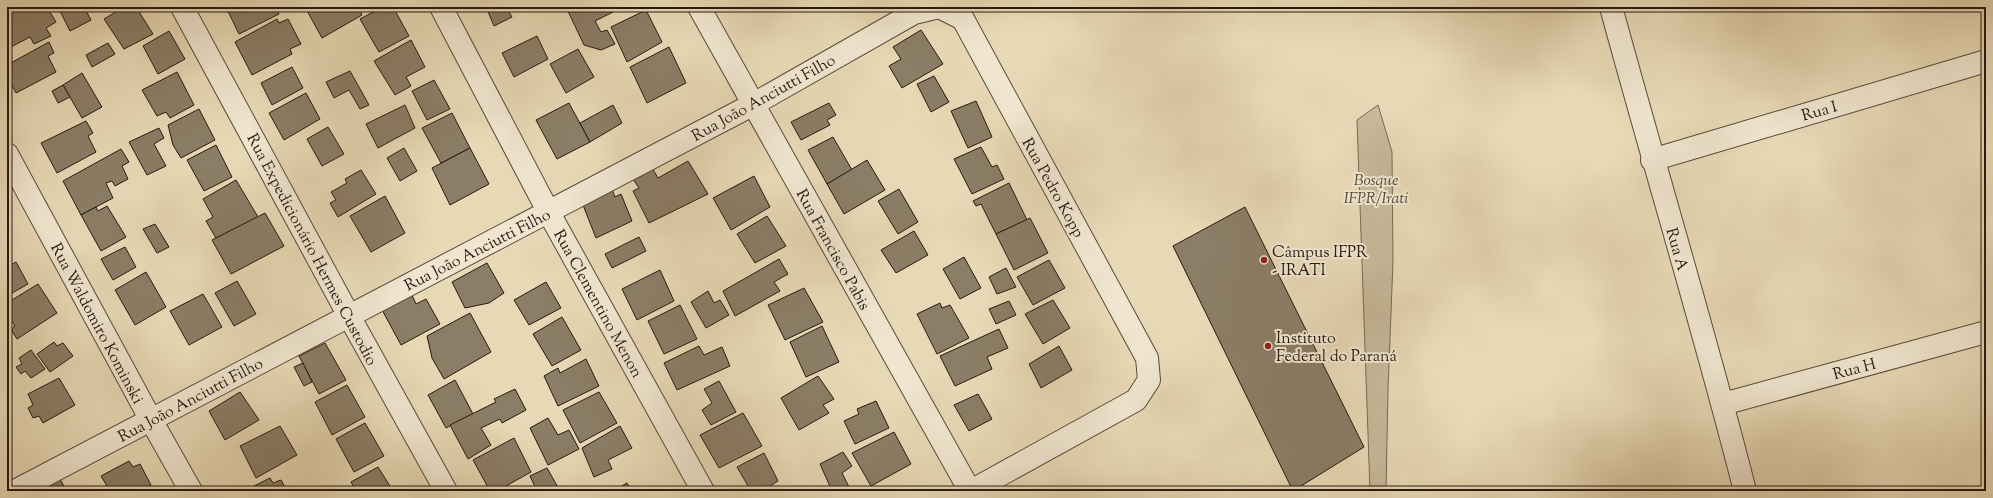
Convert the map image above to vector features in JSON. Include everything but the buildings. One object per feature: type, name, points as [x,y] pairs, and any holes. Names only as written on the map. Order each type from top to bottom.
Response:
[{"type":"street","name":"Rua Expedicionário Hermes Custodio","points":[[182,7],[349,316],[446,491]]},
{"type":"street","name":"Rua Clementino Menon","points":[[441,7],[549,212],[703,491]]},
{"type":"street","name":"Rua Francisco Pabis","points":[[699,7],[752,105],[970,491]]},
{"type":"street","name":"Rua João Anciutti Filho","points":[[15,491],[752,105],[914,13],[939,7]]},
{"type":"street","name":"Rua Pedro Kopp","points":[[939,7],[963,19],[1147,358],[1149,380],[1136,400],[970,491]]},
{"type":"street","name":"Rua A","points":[[1611,7],[1652,160],[1723,404],[1745,491]]},
{"type":"street","name":"Rua I","points":[[1652,160],[1986,61]]},
{"type":"street","name":"Rua Waldomiro Kominski","points":[[7,154],[191,491]]},
{"type":"street","name":"Rua H","points":[[1723,404],[1986,332]]},
{"type":"green space","name":"Bosque IFPR/Irati","points":[[1378,105],[1392,152],[1393,261],[1386,491],[1370,491],[1357,120]]},
{"type":"place","name":"Câmpus IFPR - IRATI","points":[[1264,260]]},
{"type":"place","name":"Instituto Federal do Paraná","points":[[1268,346]]}]
